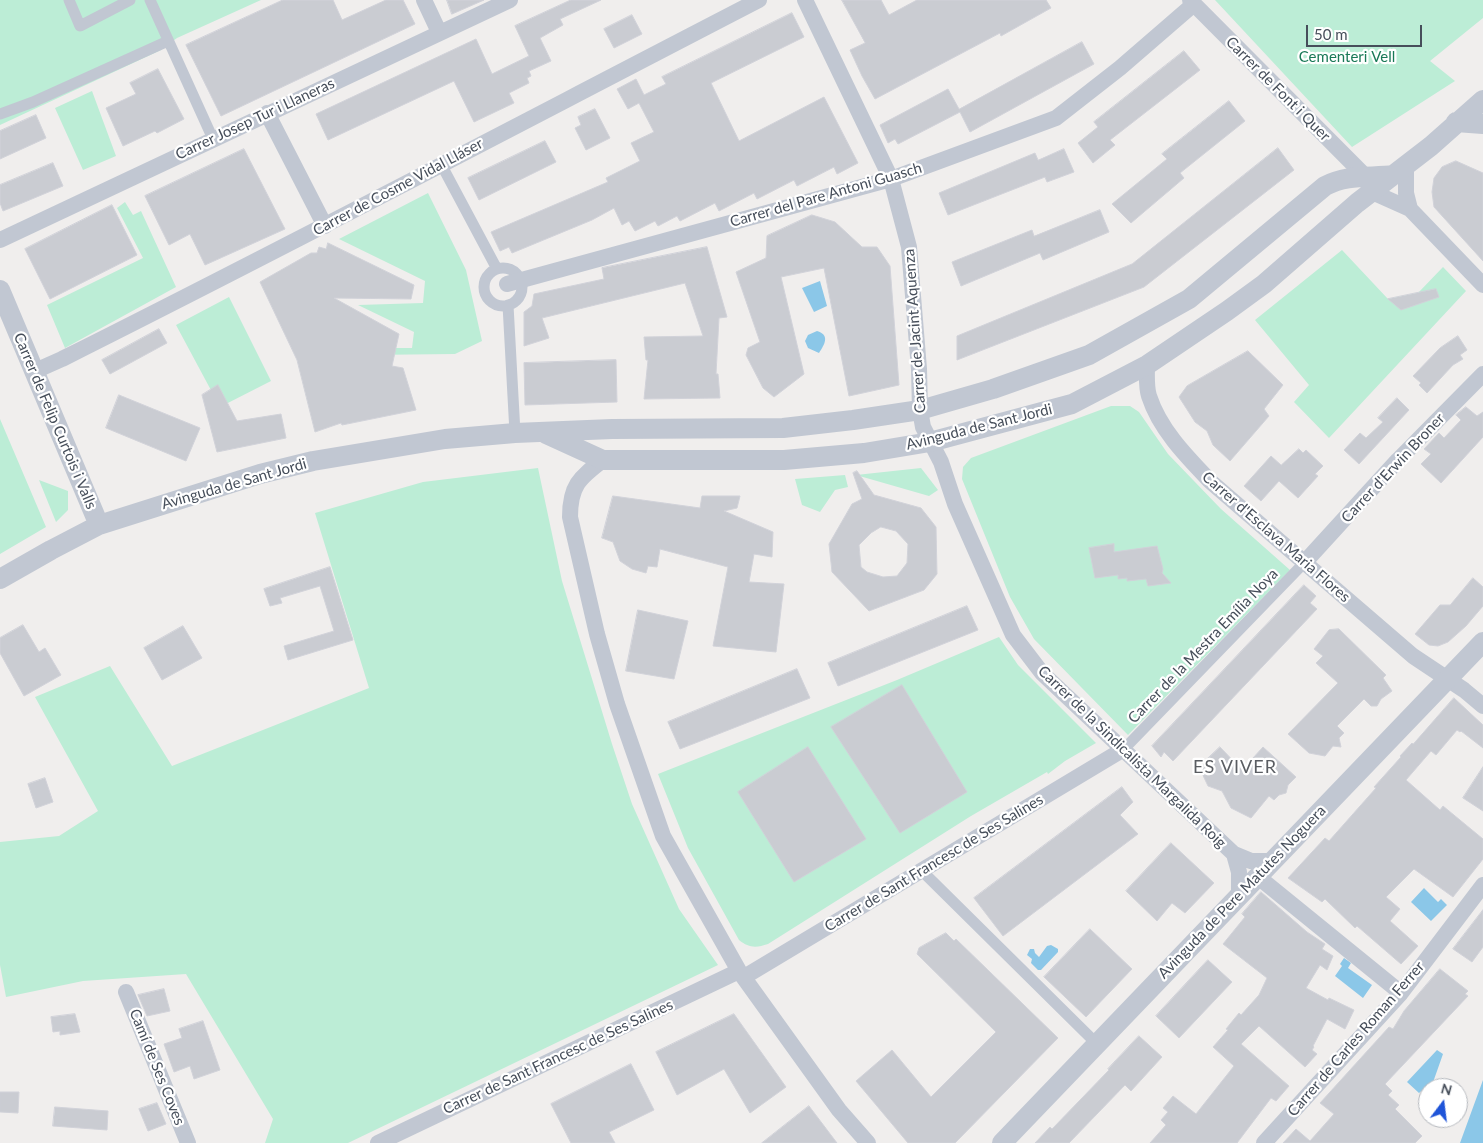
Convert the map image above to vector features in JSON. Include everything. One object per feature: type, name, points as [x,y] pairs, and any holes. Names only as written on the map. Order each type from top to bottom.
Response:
[{"type":"street","points":[[69,0],[80,26],[130,0]]},
{"type":"street","points":[[150,0],[213,139]]},
{"type":"street","points":[[424,0],[438,32]]},
{"type":"street","name":"Carrer Josep Tur i Llaneras","points":[[0,240],[438,32],[510,0]]},
{"type":"street","name":"Carrer de Cosme Vidal Lláser","points":[[34,371],[243,269],[441,164],[759,0]]},
{"type":"street","name":"Carrer de Jacint Aquenza","points":[[806,0],[891,179],[909,247],[920,369],[920,410],[923,427],[930,442]]},
{"type":"street","name":"Carrer del Pare Antoni Guasch","points":[[514,282],[891,179],[1056,118],[1120,68],[1192,2]]},
{"type":"street","name":"Carrer de Font i Quer","points":[[1192,2],[1365,190]]},
{"type":"street","points":[[0,114],[33,102],[168,40]]},
{"type":"street","name":"Avinguda de Sant Jordi","points":[[543,433],[603,460],[784,460],[864,453],[930,442],[1072,404],[1147,364],[1264,284],[1365,190],[1400,170],[1483,100]]},
{"type":"street","points":[[267,114],[325,226]]},
{"type":"street","points":[[1456,122],[1483,124]]},
{"type":"street","points":[[441,164],[497,269]]},
{"type":"street","points":[[1400,170],[1410,209]]},
{"type":"street","name":"Avinguda de Sant Jordi","points":[[0,579],[99,525],[260,474],[313,461],[445,438],[612,430],[783,428],[920,410],[993,389],[1089,355],[1190,299],[1325,186],[1345,178],[1365,190]]},
{"type":"street","points":[[1365,190],[1410,209],[1483,285]]},
{"type":"street","points":[[506,268],[515,272],[514,282],[522,290],[517,300],[508,305],[501,306],[494,303],[485,292],[486,279],[497,269],[506,268]]},
{"type":"street","name":"Carrer de Felip Curtois i Valls","points":[[0,290],[99,525]]},
{"type":"street","points":[[508,305],[515,434]]},
{"type":"street","name":"Carrer d'Esclava Maria Flores","points":[[1147,364],[1148,395],[1163,426],[1211,482],[1413,656],[1448,679],[1483,706]]},
{"type":"street","name":"Carrer d'Erwin Broner","points":[[1304,563],[1398,460],[1483,374]]},
{"type":"street","name":"Carrer de la Sindicalista Margalida Roig","points":[[930,442],[941,462],[956,504],[1014,635],[1042,673],[1234,854],[1251,861],[1272,861]]},
{"type":"street","points":[[603,460],[585,474],[577,484],[570,500],[570,517],[597,634],[617,704],[663,836],[741,974],[839,1110],[868,1143]]},
{"type":"street","name":"Carrer de la Mestra Emília Noya","points":[[1124,749],[1304,563]]},
{"type":"street","name":"Avinguda de Pere Matutes Noguera","points":[[1002,1143],[1483,642]]},
{"type":"street","name":"Carrer de Sant Francesc de Ses Salines","points":[[378,1143],[741,974],[921,870],[1124,749]]},
{"type":"street","name":"Carrer de la Sindicalista Margalida Roig","points":[[1234,854],[1239,872],[1239,895]]},
{"type":"street","points":[[921,870],[1097,1044]]},
{"type":"street","points":[[1257,876],[1401,993]]},
{"type":"street","name":"Carrer de Carles Roman Ferrer","points":[[1264,1143],[1401,993],[1483,885]]},
{"type":"street","name":"Camí de Ses Coves","points":[[126,992],[188,1143]]},
{"type":"green space","points":[[0,0],[261,0],[177,38],[161,50],[0,125]]},
{"type":"green space","name":"Cementeri Vell","points":[[1215,0],[1483,0],[1483,18],[1430,61],[1455,81],[1352,147]]},
{"type":"green space","points":[[92,91],[116,156],[83,170],[55,108]]},
{"type":"green space","points":[[428,193],[466,270],[482,341],[455,354],[366,355],[350,348],[412,348],[414,332],[358,305],[423,303],[425,281],[339,239]]},
{"type":"green space","points":[[125,202],[133,215],[141,211],[176,287],[65,348],[47,305],[143,258],[117,208]]},
{"type":"green space","points":[[1342,250],[1388,299],[1418,293],[1443,267],[1466,291],[1329,438],[1294,402],[1309,385],[1255,320]]},
{"type":"green space","points":[[229,297],[271,381],[220,407],[176,325]]},
{"type":"green space","points":[[1111,406],[1130,406],[1139,412],[1168,454],[1221,509],[1290,570],[1128,735],[1034,639],[1010,597],[962,479],[963,467],[971,458]]},
{"type":"green space","points":[[0,419],[46,527],[0,554]]},
{"type":"green space","points":[[538,468],[562,581],[632,804],[679,909],[718,965],[348,1143],[265,1143],[273,1119],[186,974],[83,981],[6,997],[0,965],[0,842],[59,836],[98,811],[35,697],[110,666],[172,766],[369,688],[315,513],[423,482]]},
{"type":"green space","points":[[921,468],[938,490],[929,496],[856,475]]},
{"type":"green space","points":[[845,475],[848,487],[835,490],[820,512],[802,505],[795,479]]},
{"type":"green space","points":[[39,480],[68,491],[68,510],[56,522]]},
{"type":"green space","points":[[999,637],[1018,665],[1096,743],[1065,761],[1048,774],[1047,772],[971,816],[768,944],[753,946],[746,945],[739,940],[688,848],[658,774],[897,680]]},
{"type":"water","points":[[820,281],[827,306],[814,312],[802,288]]},
{"type":"water","points":[[817,331],[825,337],[819,353],[808,348],[805,341],[808,335]]},
{"type":"water","points":[[1424,888],[1438,902],[1441,899],[1447,905],[1431,921],[1411,902]]},
{"type":"water","points":[[1051,945],[1058,949],[1058,952],[1041,970],[1038,970],[1031,963],[1032,959],[1027,955],[1030,949],[1034,949],[1039,957],[1047,946]]},
{"type":"water","points":[[1344,958],[1351,963],[1348,968],[1372,985],[1363,998],[1335,976],[1342,966],[1340,964]]},
{"type":"water","points":[[1437,1050],[1443,1054],[1435,1078],[1418,1078],[1418,1092],[1407,1082]]},
{"type":"water","points":[[1483,1080],[1483,1143],[1460,1143],[1465,1128],[1468,1128],[1468,1121]]},
{"type":"building","points":[[283,0],[333,0],[342,20],[386,0],[403,0],[415,24],[221,116],[186,45]]},
{"type":"building","points":[[447,0],[484,0],[452,14]]},
{"type":"building","points":[[571,0],[601,0],[560,19],[563,25],[540,38],[551,61],[529,71],[531,76],[527,78],[529,83],[509,93],[514,103],[474,122],[454,81],[328,140],[316,114],[476,39],[492,74],[529,56],[515,26]]},
{"type":"building","points":[[842,0],[881,0],[889,15],[917,0],[1046,0],[1051,8],[1001,36],[1000,33],[875,99],[850,50],[865,43]]},
{"type":"building","points":[[792,13],[804,37],[711,83],[739,141],[824,97],[858,163],[837,174],[834,167],[797,186],[794,180],[757,199],[754,193],[719,211],[715,203],[680,221],[677,216],[658,226],[655,221],[635,231],[629,221],[622,225],[614,208],[592,220],[512,253],[509,247],[500,251],[491,232],[608,182],[606,178],[640,161],[631,143],[654,132],[639,103],[628,109],[617,89],[636,79],[644,95],[666,84],[662,77]]},
{"type":"building","points":[[632,15],[642,34],[614,48],[604,29]]},
{"type":"building","points":[[1082,42],[1094,64],[970,132],[960,112],[898,144],[895,139],[888,143],[880,125],[948,89],[959,109]]},
{"type":"building","points":[[1184,51],[1200,70],[1110,140],[1115,145],[1093,163],[1078,143],[1098,127],[1094,122]]},
{"type":"building","points":[[158,69],[184,119],[157,133],[155,131],[123,146],[106,108],[136,94],[130,83]]},
{"type":"building","points":[[1229,101],[1245,121],[1180,173],[1184,178],[1131,223],[1112,204],[1167,159],[1162,154]]},
{"type":"building","points":[[595,109],[610,138],[586,150],[575,128],[581,125],[578,117]]},
{"type":"building","points":[[36,115],[46,138],[0,159],[0,131]]},
{"type":"building","points":[[545,141],[556,162],[479,200],[468,178]]},
{"type":"building","points":[[1278,148],[1294,170],[1144,287],[957,360],[957,336],[1132,264]]},
{"type":"building","points":[[244,149],[285,229],[205,265],[190,234],[169,245],[145,196]]},
{"type":"building","points":[[1064,149],[1074,172],[1047,182],[1045,177],[948,215],[939,193],[1035,153],[1038,160]]},
{"type":"building","points":[[1456,161],[1483,173],[1483,261],[1434,207],[1432,192],[1434,178],[1442,167]]},
{"type":"building","points":[[53,163],[63,186],[3,211],[0,203],[0,185]]},
{"type":"building","points":[[112,205],[137,255],[50,299],[25,249]]},
{"type":"building","points":[[1100,210],[1109,232],[1043,260],[1040,253],[961,286],[952,262],[1032,230],[1034,236]]},
{"type":"building","points":[[812,215],[835,222],[862,247],[877,247],[890,266],[899,385],[849,396],[824,268],[781,277],[804,374],[774,397],[763,388],[746,355],[748,348],[760,342],[736,272],[766,258],[767,236]]},
{"type":"building","points":[[328,243],[414,285],[411,299],[334,298],[399,334],[392,366],[403,368],[416,410],[342,425],[341,423],[315,432],[297,360],[260,282],[311,253],[317,253],[319,247],[326,249]]},
{"type":"building","points":[[707,247],[727,317],[719,318],[716,374],[718,374],[720,398],[644,399],[648,360],[646,360],[644,337],[703,336],[685,283],[542,318],[549,338],[524,346],[524,312],[532,306],[534,294],[604,279],[602,268]]},
{"type":"building","points":[[1436,289],[1439,297],[1401,310],[1388,299]]},
{"type":"building","points":[[159,329],[167,343],[110,374],[102,360]]},
{"type":"building","points":[[1458,336],[1467,350],[1460,355],[1463,359],[1453,365],[1427,393],[1419,385],[1421,383],[1413,376],[1440,348]]},
{"type":"building","points":[[1248,351],[1283,385],[1264,409],[1269,416],[1230,461],[1213,445],[1207,431],[1195,422],[1179,397],[1187,386]]},
{"type":"building","points":[[616,360],[617,402],[525,405],[524,363]]},
{"type":"building","points":[[218,385],[237,421],[281,414],[286,438],[217,452],[202,395]]},
{"type":"building","points":[[119,395],[200,428],[186,461],[106,428]]},
{"type":"building","points":[[1397,398],[1409,410],[1359,464],[1344,450],[1360,433],[1366,438],[1383,422],[1378,418]]},
{"type":"building","points":[[1466,407],[1477,416],[1483,412],[1483,437],[1441,483],[1421,464],[1431,454],[1424,449],[1439,433],[1444,438],[1461,420],[1456,415]]},
{"type":"building","points":[[1299,449],[1303,453],[1306,450],[1323,466],[1315,474],[1318,476],[1298,498],[1279,481],[1261,501],[1244,486],[1271,456],[1281,465]]},
{"type":"building","points":[[857,471],[874,495],[921,508],[936,527],[937,574],[924,590],[869,611],[832,572],[829,544],[852,504],[862,499],[853,473]],"holes":[[[881,527],[896,531],[908,544],[907,563],[897,576],[883,577],[867,572],[861,567],[859,545],[871,533]]]},
{"type":"building","points":[[613,496],[700,508],[702,496],[740,496],[737,508],[724,511],[773,532],[772,557],[754,554],[749,582],[784,584],[776,652],[713,646],[728,567],[660,549],[657,567],[648,566],[646,573],[632,569],[620,561],[613,542],[602,538]]},
{"type":"building","points":[[1114,544],[1114,552],[1157,546],[1163,569],[1162,573],[1171,583],[1148,586],[1146,579],[1127,581],[1127,578],[1118,579],[1118,575],[1095,578],[1089,548]]},
{"type":"building","points":[[330,567],[353,640],[288,660],[284,646],[334,631],[320,586],[280,598],[282,603],[270,606],[264,589]]},
{"type":"building","points":[[1473,578],[1483,587],[1483,606],[1466,626],[1448,642],[1438,646],[1429,645],[1415,634],[1440,605],[1450,605]]},
{"type":"building","points":[[1304,585],[1316,596],[1310,603],[1317,609],[1173,761],[1164,752],[1161,757],[1152,746]]},
{"type":"building","points":[[967,606],[978,630],[838,686],[828,663]]},
{"type":"building","points":[[638,610],[688,621],[674,679],[626,671]]},
{"type":"building","points":[[23,625],[39,652],[45,648],[61,675],[24,696],[0,653],[0,638]]},
{"type":"building","points":[[183,626],[202,658],[162,680],[144,648]]},
{"type":"building","points":[[1339,629],[1386,675],[1383,678],[1392,691],[1381,699],[1377,706],[1371,706],[1364,699],[1337,726],[1344,733],[1339,738],[1341,747],[1333,746],[1325,756],[1309,753],[1288,734],[1338,683],[1316,663],[1323,656],[1314,649],[1329,630]]},
{"type":"building","points":[[797,669],[810,698],[680,749],[668,722]]},
{"type":"building","points":[[902,685],[967,792],[900,833],[831,727]]},
{"type":"building","points":[[1454,698],[1483,725],[1483,748],[1457,730],[1436,755],[1431,751],[1406,780],[1440,810],[1443,806],[1483,839],[1483,859],[1453,897],[1414,869],[1386,897],[1400,909],[1390,921],[1418,946],[1401,964],[1357,926],[1355,928],[1325,899],[1322,902],[1288,878],[1325,838],[1329,841],[1376,788],[1374,787],[1400,756]]},
{"type":"building","points":[[808,747],[866,839],[794,882],[738,792]]},
{"type":"building","points":[[1220,747],[1242,770],[1263,747],[1296,777],[1288,785],[1286,793],[1279,795],[1274,800],[1269,796],[1251,818],[1231,808],[1222,791],[1208,786],[1199,767]]},
{"type":"building","points":[[1483,767],[1483,811],[1463,798]]},
{"type":"building","points":[[45,778],[53,802],[36,808],[28,784]]},
{"type":"building","points":[[1122,787],[1133,802],[1120,815],[1138,834],[1003,936],[974,898]]},
{"type":"building","points":[[1171,843],[1214,883],[1185,913],[1172,903],[1157,921],[1126,891]]},
{"type":"building","points":[[1261,892],[1307,932],[1325,944],[1322,949],[1333,956],[1327,970],[1320,965],[1306,988],[1328,1000],[1329,998],[1354,1010],[1345,1029],[1327,1019],[1313,1046],[1312,1050],[1317,1054],[1305,1067],[1259,1026],[1241,1044],[1289,1086],[1276,1101],[1271,1098],[1237,1143],[1150,1143],[1166,1125],[1161,1120],[1168,1112],[1163,1108],[1173,1096],[1196,1114],[1234,1066],[1213,1047],[1228,1030],[1226,1029],[1239,1013],[1241,1015],[1259,995],[1267,978],[1223,944],[1245,917],[1242,914]]},
{"type":"building","points":[[1483,910],[1483,947],[1472,962],[1453,949]]},
{"type":"building","points":[[1090,929],[1132,969],[1086,1017],[1044,977]]},
{"type":"building","points":[[946,933],[954,941],[956,939],[1058,1038],[955,1143],[908,1143],[856,1081],[892,1050],[931,1097],[996,1032],[917,954],[919,948]]},
{"type":"building","points":[[1208,960],[1232,982],[1179,1038],[1156,1016]]},
{"type":"building","points":[[1440,969],[1468,991],[1465,994],[1468,996],[1385,1084],[1392,1091],[1388,1095],[1399,1105],[1395,1109],[1422,1136],[1415,1143],[1283,1143],[1296,1129],[1310,1141],[1334,1114],[1320,1103],[1389,1027],[1393,1029],[1404,1011]]},
{"type":"building","points":[[164,989],[170,1011],[147,1016],[138,995]]},
{"type":"building","points":[[75,1014],[80,1032],[60,1035],[60,1031],[53,1032],[51,1017]]},
{"type":"building","points":[[734,1014],[786,1087],[750,1113],[724,1069],[677,1095],[656,1052]]},
{"type":"building","points":[[203,1021],[220,1070],[194,1079],[190,1066],[174,1072],[164,1044],[182,1038],[179,1029]]},
{"type":"building","points":[[1139,1036],[1162,1057],[1131,1091],[1125,1085],[1069,1143],[1035,1143],[1050,1127],[1052,1129]]},
{"type":"building","points":[[631,1064],[654,1110],[609,1132],[615,1143],[571,1143],[551,1104]]},
{"type":"building","points":[[0,1092],[19,1092],[18,1113],[0,1112]]},
{"type":"building","points":[[157,1103],[166,1124],[148,1131],[139,1109]]},
{"type":"building","points":[[809,1106],[837,1143],[762,1143]]},
{"type":"building","points":[[55,1107],[108,1111],[107,1130],[53,1126]]},
{"type":"district","name":"ES VIVER","points":[[1235,767]]}]
